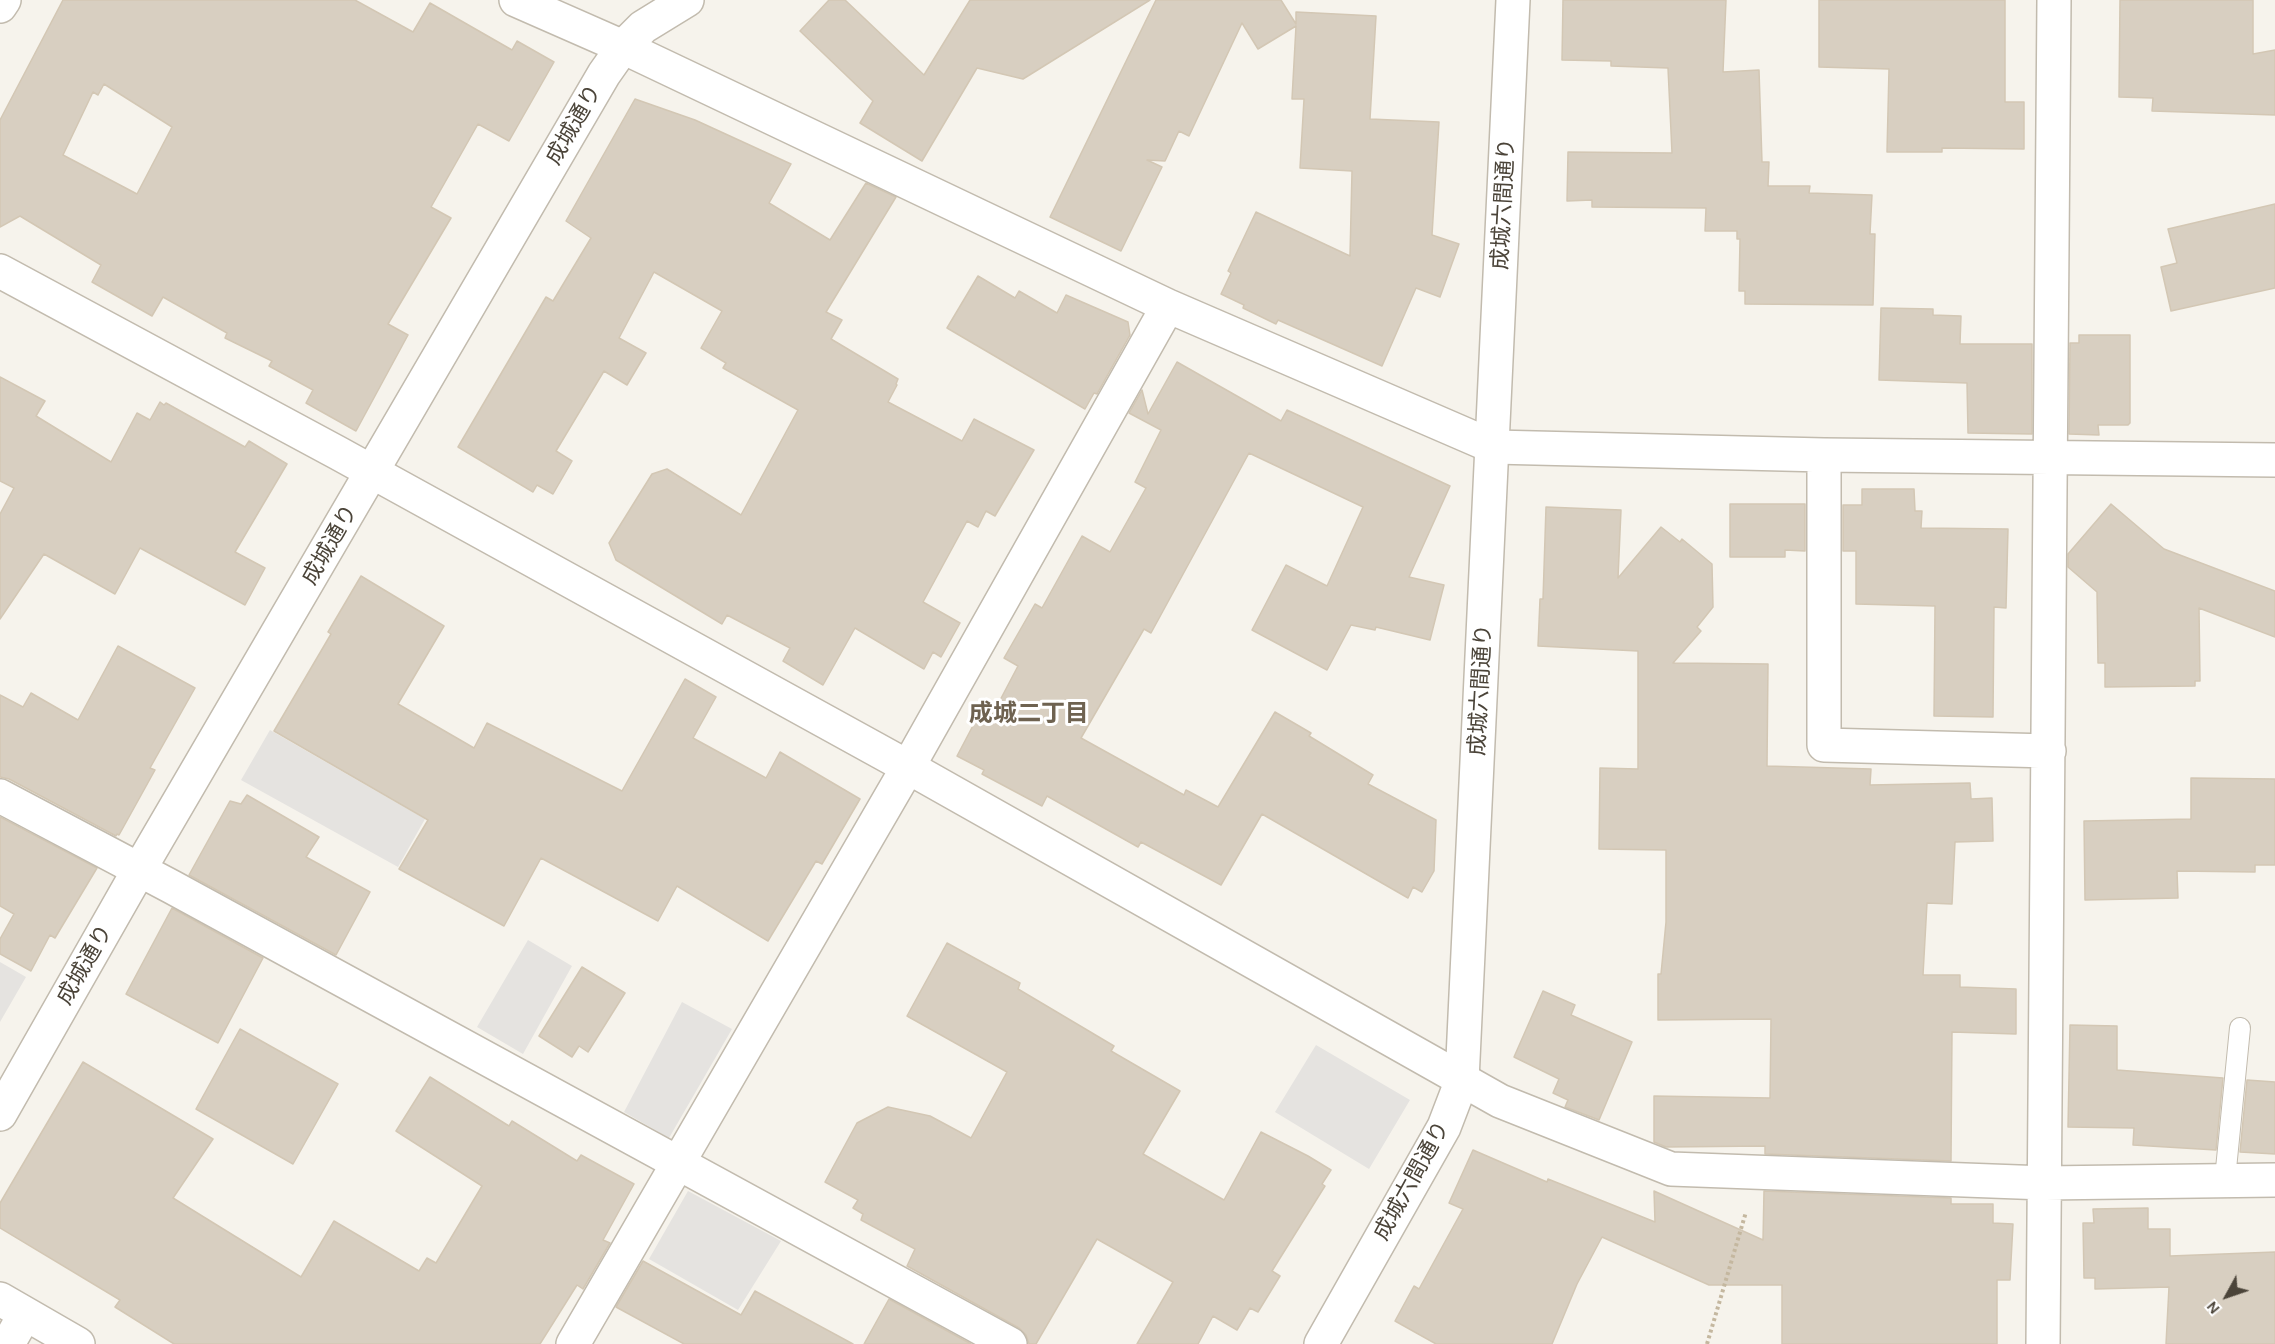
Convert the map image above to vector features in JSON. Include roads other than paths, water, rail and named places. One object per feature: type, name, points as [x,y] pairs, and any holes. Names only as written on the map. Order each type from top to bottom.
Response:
[{"type":"street","points":[[0,6],[4,0]]},
{"type":"street","points":[[516,0],[623,47],[1168,306],[1494,447],[1824,455],[2275,460]]},
{"type":"street","name":"成城通り","points":[[0,1114],[139,870],[604,74],[623,47],[643,27],[687,0]]},
{"type":"street","name":"成城六間通り","points":[[1321,1344],[1444,1127],[1462,1080],[1514,0]]},
{"type":"street","points":[[2043,1344],[2054,0]]},
{"type":"street","points":[[0,271],[372,472],[908,767],[1500,1101],[1671,1169],[2045,1183],[2275,1180]]},
{"type":"street","points":[[573,1344],[908,767],[1168,306]]},
{"type":"street","points":[[1824,455],[1824,745],[2049,751]]},
{"type":"street","points":[[0,796],[1010,1344]]},
{"type":"street","points":[[8,1344],[13,1306],[78,1344]]},
{"type":"lane","points":[[2225,1179],[2240,1028]]},
{"type":"district","name":"成城二丁目","points":[[1029,714]]}]
